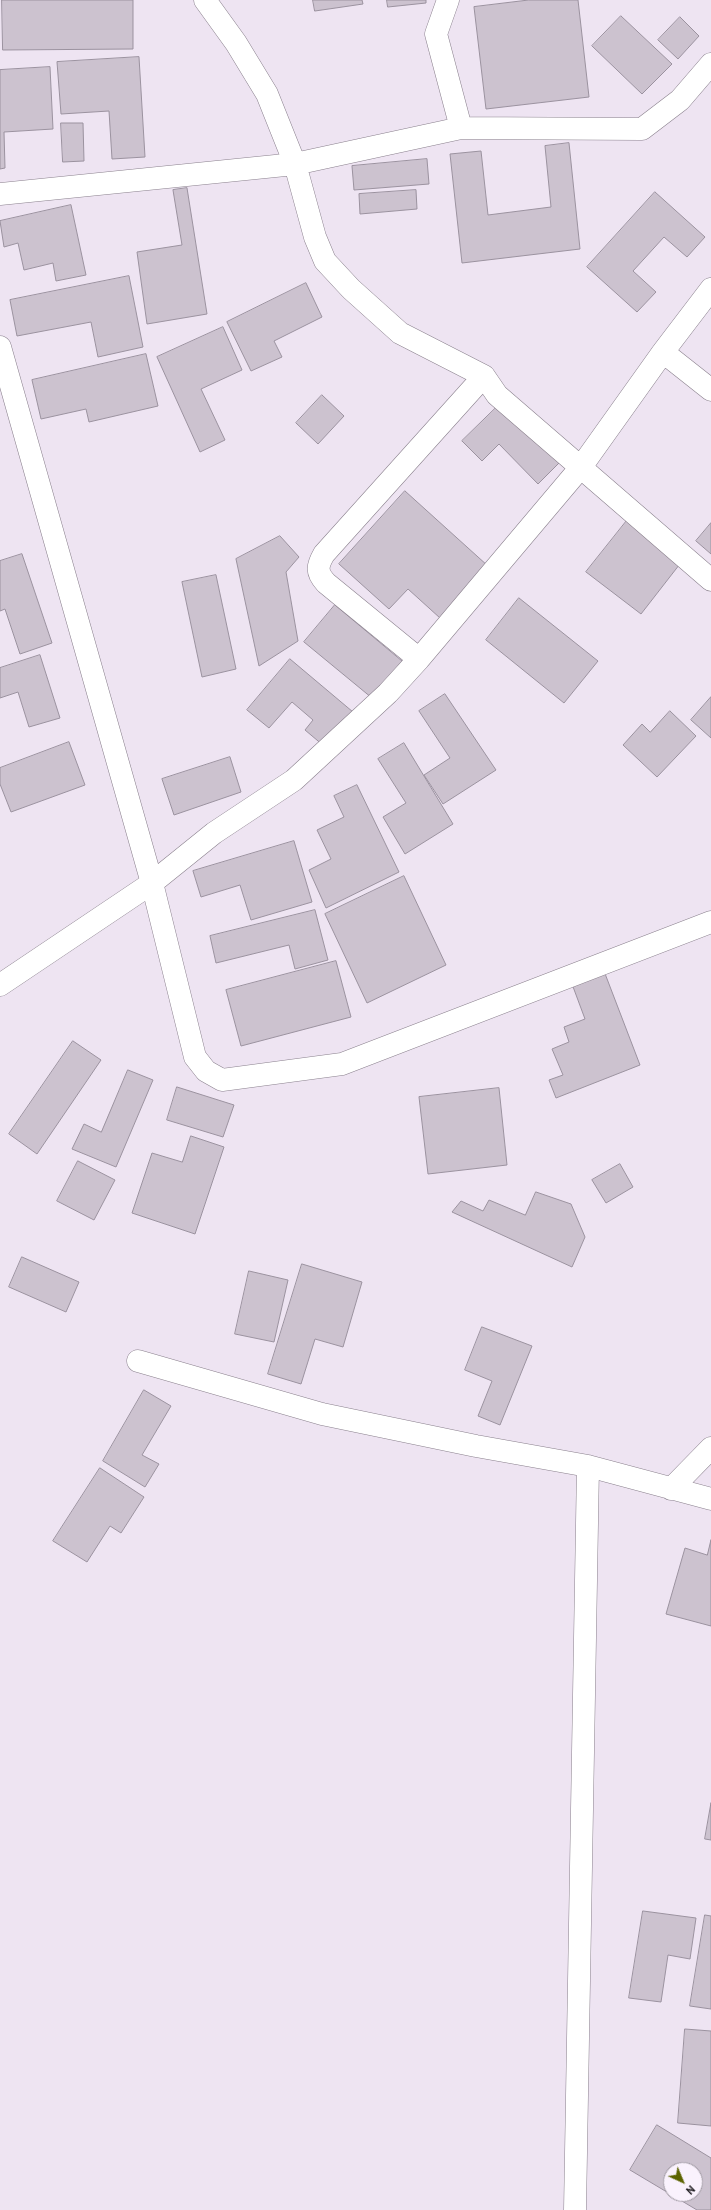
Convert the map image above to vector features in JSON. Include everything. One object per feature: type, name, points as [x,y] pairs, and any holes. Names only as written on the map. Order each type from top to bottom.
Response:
[{"type":"street","points":[[205,0],[236,43],[267,94],[295,164],[315,237],[325,261],[351,289],[400,334],[484,376],[497,395],[711,580]]},
{"type":"street","points":[[448,0],[436,34],[461,128]]},
{"type":"street","points":[[0,194],[295,164],[461,128],[642,129],[680,100],[711,64]]},
{"type":"street","points":[[0,985],[152,883],[214,833],[294,780],[388,693],[419,659],[581,467],[663,352],[711,289]]},
{"type":"street","points":[[0,347],[152,883],[195,1057],[206,1071],[222,1080],[342,1064],[711,922]]},
{"type":"street","points":[[663,352],[711,390]]},
{"type":"street","points":[[419,659],[326,583],[319,575],[317,566],[324,554],[484,376]]},
{"type":"street","points":[[138,1361],[322,1414],[476,1446],[588,1466],[711,1499]]},
{"type":"street","points":[[671,1489],[711,1448]]},
{"type":"street","points":[[575,2210],[588,1466]]},
{"type":"building","points":[[2,0],[133,0],[133,49],[3,50]]},
{"type":"building","points":[[313,0],[362,0],[363,4],[315,11]]},
{"type":"building","points":[[387,0],[426,0],[426,3],[388,7]]},
{"type":"building","points":[[529,0],[578,0],[589,97],[486,109],[474,7]]},
{"type":"building","points":[[621,16],[672,64],[642,94],[592,46]]},
{"type":"building","points":[[680,17],[699,36],[678,59],[658,40]]},
{"type":"building","points":[[139,57],[145,157],[112,159],[109,111],[61,114],[57,62]]},
{"type":"building","points":[[50,67],[53,129],[4,132],[5,168],[0,169],[0,70]]},
{"type":"building","points":[[61,123],[83,123],[84,161],[63,162]]},
{"type":"building","points":[[569,143],[580,249],[462,263],[450,154],[481,151],[488,215],[551,207],[545,146]]},
{"type":"building","points":[[427,159],[429,184],[354,190],[352,166]]},
{"type":"building","points":[[187,188],[207,314],[147,324],[137,252],[182,245],[173,190]]},
{"type":"building","points":[[416,190],[417,209],[360,214],[359,194]]},
{"type":"building","points":[[655,192],[705,237],[687,257],[664,237],[633,271],[656,292],[637,312],[587,267]]},
{"type":"building","points":[[71,205],[86,275],[56,281],[53,263],[24,270],[18,243],[4,247],[0,221]]},
{"type":"building","points":[[129,276],[143,347],[98,357],[91,322],[17,336],[10,300]]},
{"type":"building","points":[[306,283],[322,317],[274,341],[282,357],[251,371],[227,322]]},
{"type":"building","points":[[223,327],[242,370],[201,389],[225,440],[200,452],[157,357]]},
{"type":"building","points":[[146,354],[158,406],[89,422],[86,409],[41,419],[32,380]]},
{"type":"building","points":[[322,395],[344,416],[318,444],[296,423]]},
{"type":"building","points":[[503,401],[561,461],[538,484],[499,444],[482,461],[462,441]]},
{"type":"building","points":[[405,491],[488,566],[440,618],[408,589],[389,609],[339,564]]},
{"type":"building","points":[[629,518],[683,560],[641,614],[586,572]]},
{"type":"building","points":[[711,523],[711,554],[696,541]]},
{"type":"building","points":[[280,536],[299,557],[286,572],[298,641],[259,666],[236,559]]},
{"type":"building","points":[[22,554],[52,643],[20,654],[5,609],[0,611],[0,561]]},
{"type":"building","points":[[216,575],[236,669],[202,677],[182,582]]},
{"type":"building","points":[[519,598],[598,661],[564,703],[486,640]]},
{"type":"building","points":[[335,605],[402,661],[372,698],[304,642]]},
{"type":"building","points":[[40,655],[60,718],[29,727],[18,692],[0,698],[0,668]]},
{"type":"building","points":[[290,659],[353,712],[324,746],[305,730],[313,720],[292,702],[269,728],[247,710]]},
{"type":"building","points":[[445,694],[496,770],[443,804],[424,775],[450,758],[419,711]]},
{"type":"building","points":[[711,697],[711,738],[691,720]]},
{"type":"building","points":[[670,711],[696,736],[657,777],[623,745],[642,724],[650,732]]},
{"type":"building","points":[[69,742],[85,785],[11,812],[0,784],[0,768]]},
{"type":"building","points":[[404,743],[453,824],[405,854],[383,817],[406,803],[378,759]]},
{"type":"building","points":[[230,757],[241,792],[174,815],[162,779]]},
{"type":"building","points":[[357,785],[399,872],[326,908],[309,870],[331,859],[317,830],[344,817],[334,796]]},
{"type":"building","points":[[294,841],[312,902],[251,920],[240,885],[201,897],[193,871]]},
{"type":"building","points":[[404,876],[446,965],[367,1003],[325,914]]},
{"type":"building","points":[[315,910],[328,960],[295,969],[289,945],[216,963],[210,936]]},
{"type":"building","points":[[336,961],[351,1017],[241,1046],[226,990]]},
{"type":"building","points":[[604,971],[640,1065],[556,1098],[549,1080],[563,1075],[552,1049],[569,1042],[564,1027],[585,1019],[572,984]]},
{"type":"building","points":[[73,1041],[101,1060],[37,1154],[9,1134]]},
{"type":"building","points":[[128,1070],[153,1080],[116,1167],[72,1149],[84,1124],[101,1132]]},
{"type":"building","points":[[177,1087],[234,1105],[223,1137],[167,1120]]},
{"type":"building","points":[[499,1088],[507,1165],[428,1174],[419,1097]]},
{"type":"building","points":[[191,1136],[224,1147],[195,1234],[132,1213],[152,1153],[182,1162]]},
{"type":"building","points":[[78,1161],[115,1180],[94,1220],[57,1201]]},
{"type":"building","points":[[620,1164],[633,1187],[606,1203],[592,1180]]},
{"type":"building","points":[[536,1192],[571,1204],[585,1237],[572,1267],[452,1212],[461,1201],[483,1211],[489,1200],[525,1215]]},
{"type":"building","points":[[22,1257],[79,1282],[66,1312],[9,1287]]},
{"type":"building","points":[[302,1264],[362,1282],[343,1347],[315,1339],[301,1384],[268,1374]]},
{"type":"building","points":[[249,1271],[288,1280],[274,1342],[235,1334]]},
{"type":"building","points":[[482,1327],[532,1346],[500,1425],[478,1416],[492,1381],[465,1370]]},
{"type":"building","points":[[144,1390],[171,1406],[142,1455],[159,1464],[145,1487],[103,1461]]},
{"type":"building","points":[[100,1468],[144,1497],[121,1533],[110,1526],[87,1562],[53,1541]]},
{"type":"building","points":[[711,1540],[711,1626],[666,1614],[685,1548],[707,1555]]},
{"type":"building","points":[[711,1803],[711,1840],[705,1839]]},
{"type":"building","points":[[643,1911],[696,1918],[690,1959],[668,1955],[661,2002],[629,1998]]},
{"type":"building","points":[[705,1915],[711,1916],[711,2009],[690,2006]]},
{"type":"building","points":[[685,2029],[711,2031],[711,2126],[678,2123]]},
{"type":"building","points":[[657,2125],[711,2158],[711,2210],[697,2210],[684,2202],[703,2202],[703,2162],[663,2162],[663,2190],[630,2170]]}]
